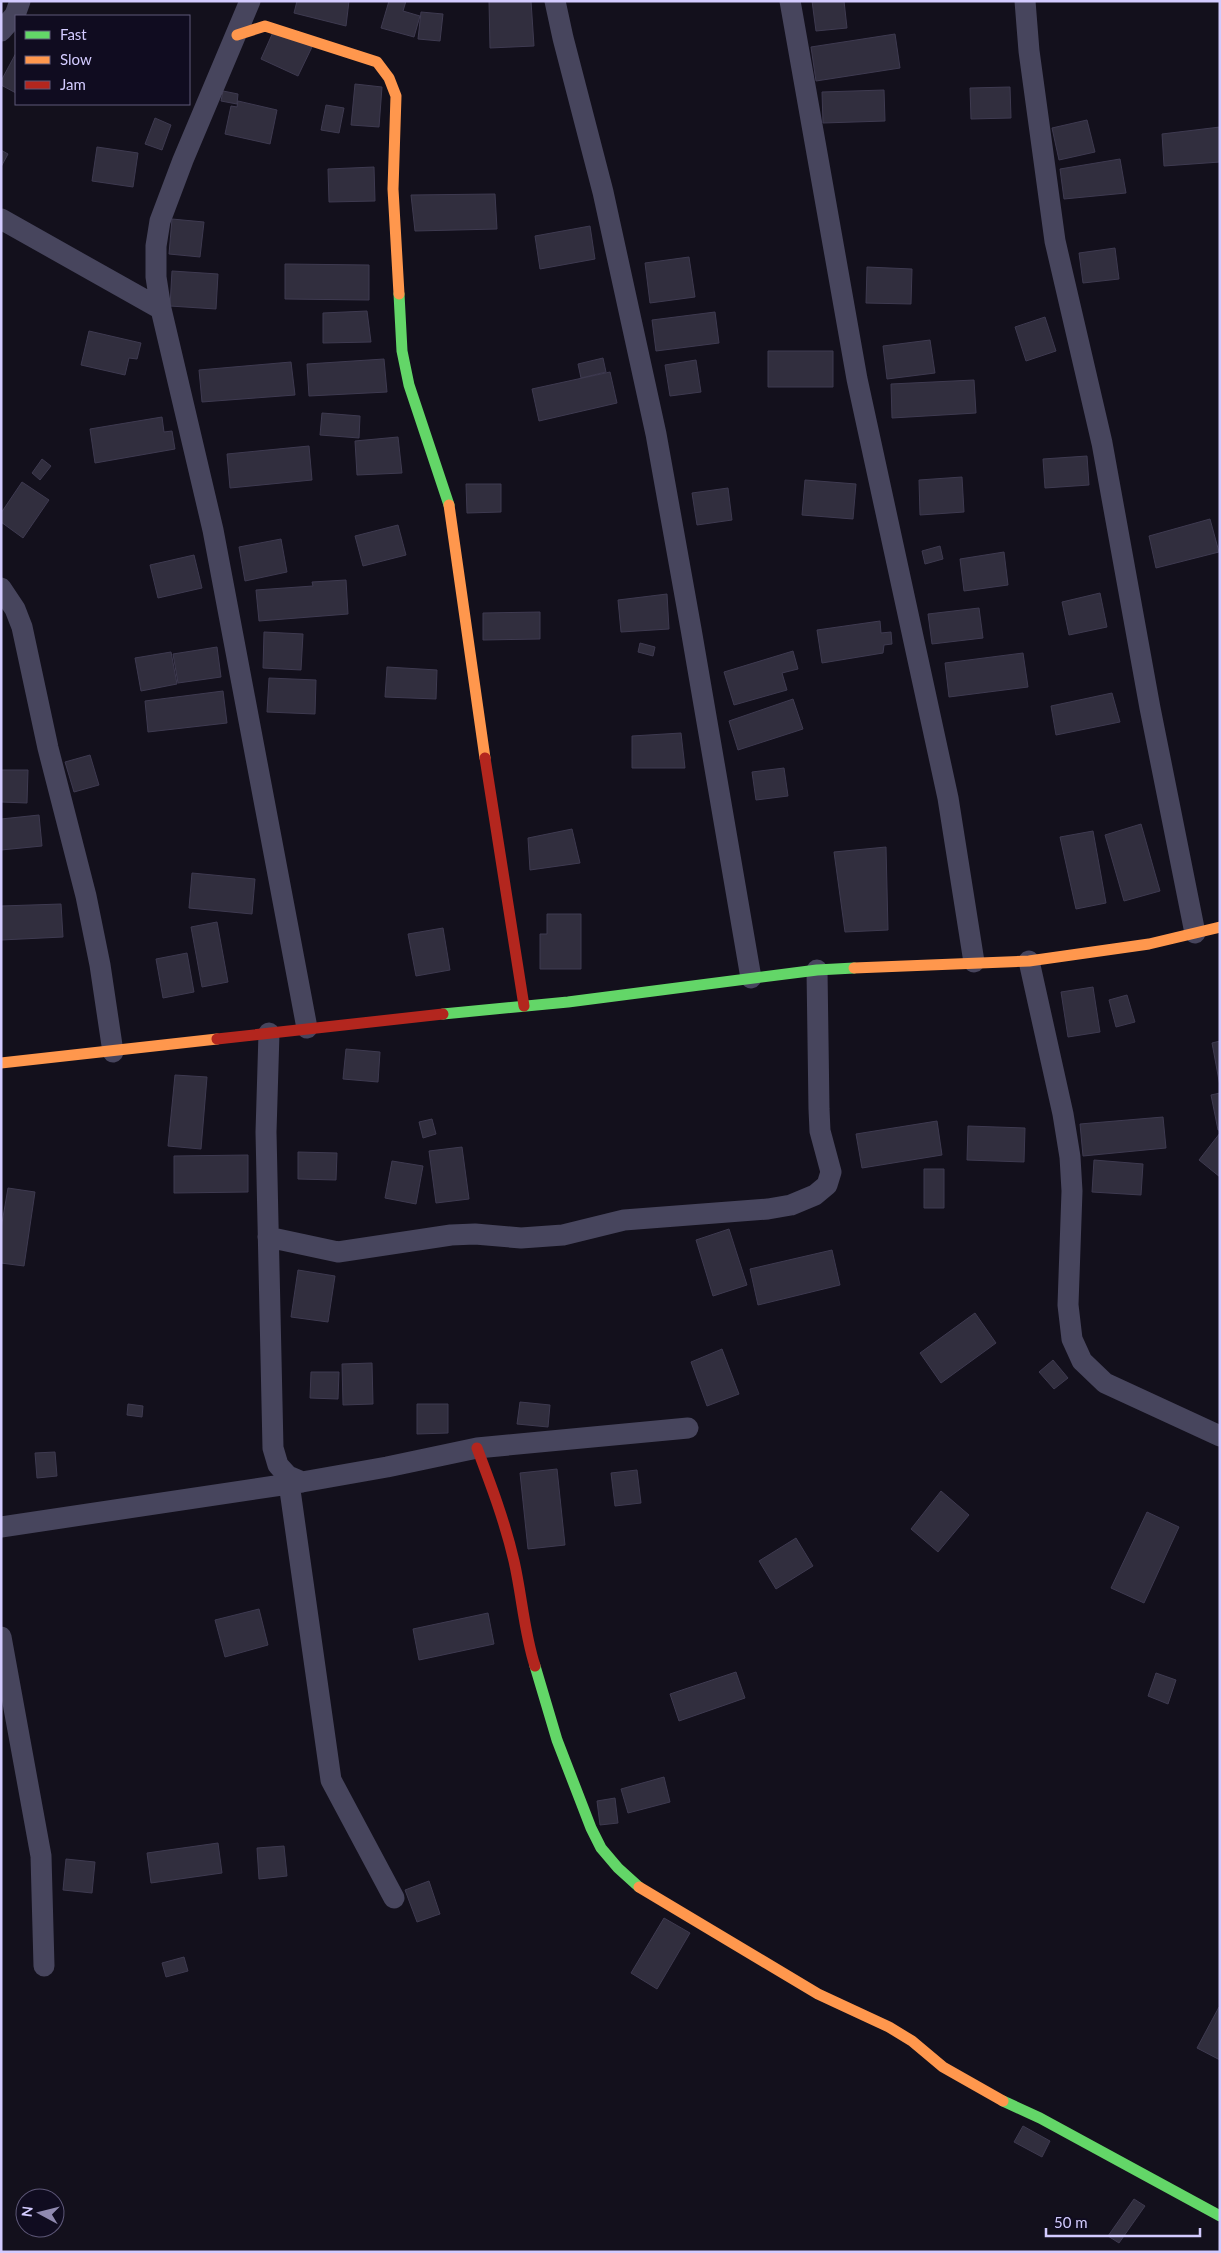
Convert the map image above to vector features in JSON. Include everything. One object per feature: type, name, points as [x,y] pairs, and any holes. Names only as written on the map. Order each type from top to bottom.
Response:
[{"type":"street","points":[[1,31],[14,15],[20,1]]},
{"type":"street","points":[[250,1],[183,160],[160,221],[156,246],[156,277],[161,309],[213,530],[308,1028]]},
{"type":"street","points":[[555,1],[562,38],[603,192],[656,434],[692,629],[751,978]]},
{"type":"street","points":[[790,1],[857,379],[948,798],[974,962]]},
{"type":"street","points":[[1025,1],[1029,51],[1055,241],[1102,443],[1150,708],[1195,933]]},
{"type":"street","points":[[237,35],[265,26],[282,30],[377,62],[386,70],[392,82],[396,96],[393,189],[402,351],[412,393],[448,497],[475,693],[524,1006]]},
{"type":"street","points":[[1,219],[161,309]]},
{"type":"street","points":[[1,588],[15,609],[22,627],[48,748],[86,896],[100,965],[113,1052]]},
{"type":"street","points":[[1,1063],[113,1052],[308,1028],[524,1006],[817,970],[1029,961],[1149,944],[1220,927]]},
{"type":"street","points":[[1029,961],[1070,1157],[1072,1191],[1068,1305],[1072,1339],[1082,1361],[1105,1383],[1220,1436]]},
{"type":"street","points":[[268,1236],[338,1252],[451,1235],[476,1234],[521,1238],[564,1235],[624,1220],[768,1210],[792,1205],[815,1195],[827,1185],[831,1172],[820,1131],[818,1110],[817,970]]},
{"type":"street","points":[[269,1033],[266,1132],[273,1448],[278,1465],[293,1481],[331,1780],[394,1898]]},
{"type":"street","points":[[1,1527],[387,1468],[478,1448],[688,1428]]},
{"type":"street","points":[[478,1448],[514,1562],[530,1651],[557,1740],[591,1828],[601,1848],[618,1868],[644,1891],[818,1994],[889,2027],[912,2041],[943,2067],[992,2096],[1040,2118],[1220,2216]]},
{"type":"street","points":[[1,1637],[41,1856],[44,1966]]},
{"type":"building","points":[[297,1],[349,1],[346,26],[294,13]]},
{"type":"building","points":[[389,1],[406,1],[403,11],[420,16],[414,37],[381,28]]},
{"type":"building","points":[[489,1],[531,1],[534,46],[490,48]]},
{"type":"building","points":[[812,1],[844,1],[847,28],[816,31]]},
{"type":"building","points":[[421,12],[443,14],[440,41],[418,39]]},
{"type":"building","points":[[274,30],[312,47],[298,76],[261,59]]},
{"type":"building","points":[[895,34],[900,68],[816,81],[811,47]]},
{"type":"building","points":[[15,55],[15,92],[1,85],[1,81]]},
{"type":"building","points":[[355,84],[382,87],[379,127],[351,125]]},
{"type":"building","points":[[1010,87],[1011,118],[971,119],[970,88]]},
{"type":"building","points":[[884,90],[885,121],[823,123],[822,92]]},
{"type":"building","points":[[223,91],[238,94],[237,104],[221,101]]},
{"type":"building","points":[[238,101],[277,110],[270,144],[225,134],[231,106],[237,107]]},
{"type":"building","points":[[326,105],[344,108],[339,133],[321,130]]},
{"type":"building","points":[[155,118],[171,125],[162,150],[145,144]]},
{"type":"building","points":[[1087,120],[1095,152],[1059,160],[1052,128]]},
{"type":"building","points":[[1220,127],[1220,162],[1164,166],[1162,134]]},
{"type":"building","points":[[97,147],[138,153],[133,187],[92,181]]},
{"type":"building","points":[[1,150],[8,154],[1,167]]},
{"type":"building","points":[[1120,159],[1126,193],[1064,199],[1060,169]]},
{"type":"building","points":[[374,167],[375,201],[329,202],[328,169]]},
{"type":"building","points":[[495,194],[497,229],[415,231],[411,195]]},
{"type":"building","points":[[172,219],[204,222],[200,257],[169,254]]},
{"type":"building","points":[[590,226],[595,259],[540,269],[535,236]]},
{"type":"building","points":[[1115,248],[1119,279],[1083,283],[1079,253]]},
{"type":"building","points":[[689,257],[695,297],[650,303],[645,263]]},
{"type":"building","points":[[285,264],[369,265],[369,300],[285,299]]},
{"type":"building","points":[[867,267],[912,269],[911,304],[866,303]]},
{"type":"building","points":[[172,271],[218,274],[216,309],[170,306]]},
{"type":"building","points":[[367,311],[371,342],[323,343],[323,313]]},
{"type":"building","points":[[715,312],[719,343],[656,351],[652,320]]},
{"type":"building","points":[[1045,317],[1056,351],[1026,361],[1015,327]]},
{"type":"building","points":[[89,331],[141,343],[137,359],[129,358],[125,375],[81,365]]},
{"type":"building","points":[[930,340],[935,373],[887,379],[883,346]]},
{"type":"building","points":[[768,351],[833,351],[833,387],[768,387]]},
{"type":"building","points":[[603,358],[606,372],[581,378],[578,364]]},
{"type":"building","points":[[384,359],[387,392],[309,396],[307,364]]},
{"type":"building","points":[[696,360],[701,392],[670,396],[665,365]]},
{"type":"building","points":[[291,362],[295,395],[202,402],[199,370]]},
{"type":"building","points":[[610,372],[617,403],[539,421],[532,389]]},
{"type":"building","points":[[974,380],[976,413],[892,418],[891,384]]},
{"type":"building","points":[[322,413],[360,416],[359,438],[320,435]]},
{"type":"building","points":[[162,417],[164,432],[172,431],[175,449],[95,463],[90,429]]},
{"type":"building","points":[[398,437],[402,473],[357,475],[355,441]]},
{"type":"building","points":[[309,446],[312,480],[230,488],[227,454]]},
{"type":"building","points":[[1087,456],[1089,485],[1045,488],[1043,459]]},
{"type":"building","points":[[42,459],[51,466],[40,480],[32,473]]},
{"type":"building","points":[[962,477],[964,512],[920,515],[919,480]]},
{"type":"building","points":[[805,480],[856,484],[853,519],[802,515]]},
{"type":"building","points":[[22,482],[49,500],[23,538],[1,522],[1,513]]},
{"type":"building","points":[[466,484],[501,484],[501,512],[467,513]]},
{"type":"building","points":[[728,488],[732,520],[697,525],[692,493]]},
{"type":"building","points":[[1210,519],[1219,552],[1156,568],[1149,536]]},
{"type":"building","points":[[398,525],[406,555],[363,566],[355,536]]},
{"type":"building","points":[[281,539],[287,572],[245,581],[239,547]]},
{"type":"building","points":[[940,546],[943,559],[925,564],[922,551]]},
{"type":"building","points":[[1004,552],[1008,585],[964,591],[960,559]]},
{"type":"building","points":[[194,555],[202,588],[158,598],[150,565]]},
{"type":"building","points":[[346,580],[348,614],[259,621],[256,590],[313,586],[312,582]]},
{"type":"building","points":[[1100,593],[1107,627],[1069,635],[1062,602]]},
{"type":"building","points":[[667,594],[669,629],[621,632],[618,600]]},
{"type":"building","points":[[979,608],[983,638],[932,644],[928,614]]},
{"type":"building","points":[[540,612],[540,639],[483,640],[483,613]]},
{"type":"building","points":[[880,621],[881,633],[891,632],[892,644],[884,645],[883,653],[822,663],[817,630]]},
{"type":"building","points":[[264,632],[303,634],[301,670],[263,668]]},
{"type":"building","points":[[640,643],[655,647],[653,656],[638,652]]},
{"type":"building","points":[[217,647],[221,677],[178,683],[173,654]]},
{"type":"building","points":[[793,651],[798,669],[782,673],[787,690],[734,705],[724,672]]},
{"type":"building","points":[[171,652],[177,684],[141,691],[135,658]]},
{"type":"building","points":[[1023,653],[1028,687],[949,697],[945,663]]},
{"type":"building","points":[[387,667],[437,670],[436,699],[385,697]]},
{"type":"building","points":[[269,678],[316,680],[315,714],[267,712]]},
{"type":"building","points":[[223,691],[227,723],[148,732],[145,701]]},
{"type":"building","points":[[1112,693],[1120,722],[1056,735],[1051,706]]},
{"type":"building","points":[[793,699],[803,729],[738,750],[729,721]]},
{"type":"building","points":[[681,733],[685,768],[632,768],[632,736]]},
{"type":"building","points":[[90,755],[99,785],[74,792],[65,762]]},
{"type":"building","points":[[784,768],[788,796],[756,800],[752,772]]},
{"type":"building","points":[[1,770],[28,770],[27,803],[1,802]]},
{"type":"building","points":[[39,815],[42,846],[1,850],[1,819]]},
{"type":"building","points":[[1141,824],[1160,891],[1124,901],[1105,835]]},
{"type":"building","points":[[572,829],[580,863],[530,870],[528,838]]},
{"type":"building","points":[[1093,831],[1106,903],[1076,909],[1060,837]]},
{"type":"building","points":[[886,847],[888,930],[845,932],[834,852]]},
{"type":"building","points":[[192,873],[255,879],[252,914],[189,908]]},
{"type":"building","points":[[61,904],[63,937],[1,940],[1,906]]},
{"type":"building","points":[[547,914],[581,914],[581,969],[540,969],[540,934],[547,934]]},
{"type":"building","points":[[217,922],[228,982],[202,987],[191,927]]},
{"type":"building","points":[[443,928],[450,970],[416,976],[408,934]]},
{"type":"building","points":[[187,953],[194,992],[163,998],[156,959]]},
{"type":"building","points":[[1093,987],[1100,1032],[1068,1037],[1061,992]]},
{"type":"building","points":[[1127,995],[1135,1022],[1116,1027],[1109,1000]]},
{"type":"building","points":[[1220,1041],[1220,1086],[1212,1043]]},
{"type":"building","points":[[346,1049],[380,1052],[378,1082],[343,1079]]},
{"type":"building","points":[[175,1075],[207,1077],[201,1149],[168,1146]]},
{"type":"building","points":[[1220,1093],[1220,1130],[1218,1130],[1211,1095]]},
{"type":"building","points":[[1163,1117],[1166,1148],[1083,1156],[1080,1124]]},
{"type":"building","points":[[432,1119],[436,1134],[423,1138],[419,1122]]},
{"type":"building","points":[[937,1121],[942,1155],[862,1168],[856,1134]]},
{"type":"building","points":[[968,1126],[1025,1128],[1024,1162],[967,1160]]},
{"type":"building","points":[[1220,1133],[1220,1177],[1199,1160]]},
{"type":"building","points":[[462,1147],[469,1199],[436,1203],[429,1151]]},
{"type":"building","points":[[298,1152],[337,1153],[336,1180],[298,1179]]},
{"type":"building","points":[[248,1155],[248,1192],[174,1193],[174,1156]]},
{"type":"building","points":[[1094,1160],[1143,1164],[1141,1195],[1092,1192]]},
{"type":"building","points":[[392,1161],[423,1166],[416,1204],[385,1198]]},
{"type":"building","points":[[924,1169],[944,1169],[944,1208],[924,1208]]},
{"type":"building","points":[[8,1188],[35,1192],[24,1266],[1,1263],[1,1229]]},
{"type":"building","points":[[729,1229],[747,1285],[713,1296],[696,1240]]},
{"type":"building","points":[[832,1250],[840,1285],[758,1305],[750,1269]]},
{"type":"building","points":[[298,1270],[335,1276],[328,1322],[291,1317]]},
{"type":"building","points":[[975,1313],[996,1343],[941,1383],[920,1353]]},
{"type":"building","points":[[722,1349],[739,1394],[707,1406],[691,1362]]},
{"type":"building","points":[[1053,1360],[1068,1378],[1054,1389],[1039,1372]]},
{"type":"building","points":[[372,1363],[373,1404],[343,1405],[342,1364]]},
{"type":"building","points":[[311,1372],[339,1372],[338,1399],[310,1398]]},
{"type":"building","points":[[520,1402],[550,1405],[548,1427],[517,1424]]},
{"type":"building","points":[[128,1404],[143,1406],[142,1417],[127,1415]]},
{"type":"building","points":[[417,1404],[448,1404],[448,1433],[417,1434]]},
{"type":"building","points":[[55,1452],[57,1476],[37,1478],[35,1453]]},
{"type":"building","points":[[557,1469],[565,1545],[528,1549],[520,1473]]},
{"type":"building","points":[[637,1470],[641,1503],[615,1506],[611,1473]]},
{"type":"building","points":[[941,1491],[969,1515],[938,1552],[911,1529]]},
{"type":"building","points":[[1147,1512],[1179,1527],[1144,1603],[1111,1588]]},
{"type":"building","points":[[796,1538],[813,1566],[776,1589],[759,1561]]},
{"type":"building","points":[[259,1609],[268,1645],[225,1657],[215,1620]]},
{"type":"building","points":[[488,1613],[494,1644],[419,1660],[413,1629]]},
{"type":"building","points":[[736,1672],[745,1698],[679,1721],[670,1694]]},
{"type":"building","points":[[1156,1673],[1176,1680],[1168,1704],[1148,1696]]},
{"type":"building","points":[[664,1777],[670,1802],[628,1813],[621,1789]]},
{"type":"building","points":[[615,1798],[618,1823],[600,1825],[597,1801]]},
{"type":"building","points":[[218,1843],[222,1873],[151,1883],[147,1853]]},
{"type":"building","points":[[284,1846],[287,1876],[259,1879],[257,1848]]},
{"type":"building","points":[[66,1859],[95,1862],[92,1893],[63,1890]]},
{"type":"building","points":[[429,1881],[440,1914],[417,1922],[405,1890]]},
{"type":"building","points":[[664,1918],[690,1933],[657,1989],[631,1973]]},
{"type":"building","points":[[184,1957],[188,1971],[166,1977],[162,1963]]},
{"type":"building","points":[[1220,2007],[1220,2060],[1197,2048]]},
{"type":"building","points":[[1023,2126],[1050,2141],[1042,2157],[1014,2142]]},
{"type":"building","points":[[1134,2199],[1145,2206],[1119,2243],[1108,2236]]},
{"type":"traffic: fast","points":[[399,294],[402,351],[409,385],[449,505]]},
{"type":"traffic: fast","points":[[443,1014],[568,1002],[817,970],[854,968]]},
{"type":"traffic: fast","points":[[535,1666],[557,1740],[591,1828],[601,1848],[618,1868],[639,1887]]},
{"type":"traffic: fast","points":[[1003,2101],[1040,2118],[1220,2216]]},
{"type":"traffic: slow","points":[[237,35],[265,26],[377,62],[389,78],[396,96],[393,189],[399,294]]},
{"type":"traffic: slow","points":[[449,505],[485,758]]},
{"type":"traffic: slow","points":[[854,968],[1029,961],[1149,944],[1220,927]]},
{"type":"traffic: slow","points":[[1,1063],[217,1039]]},
{"type":"traffic: slow","points":[[639,1887],[818,1994],[889,2027],[912,2041],[943,2067],[1003,2101]]},
{"type":"traffic: jam","points":[[485,758],[524,1006]]},
{"type":"traffic: jam","points":[[217,1039],[443,1014]]},
{"type":"traffic: jam","points":[[477,1448],[510,1546],[517,1574],[528,1640],[535,1666]]}]
